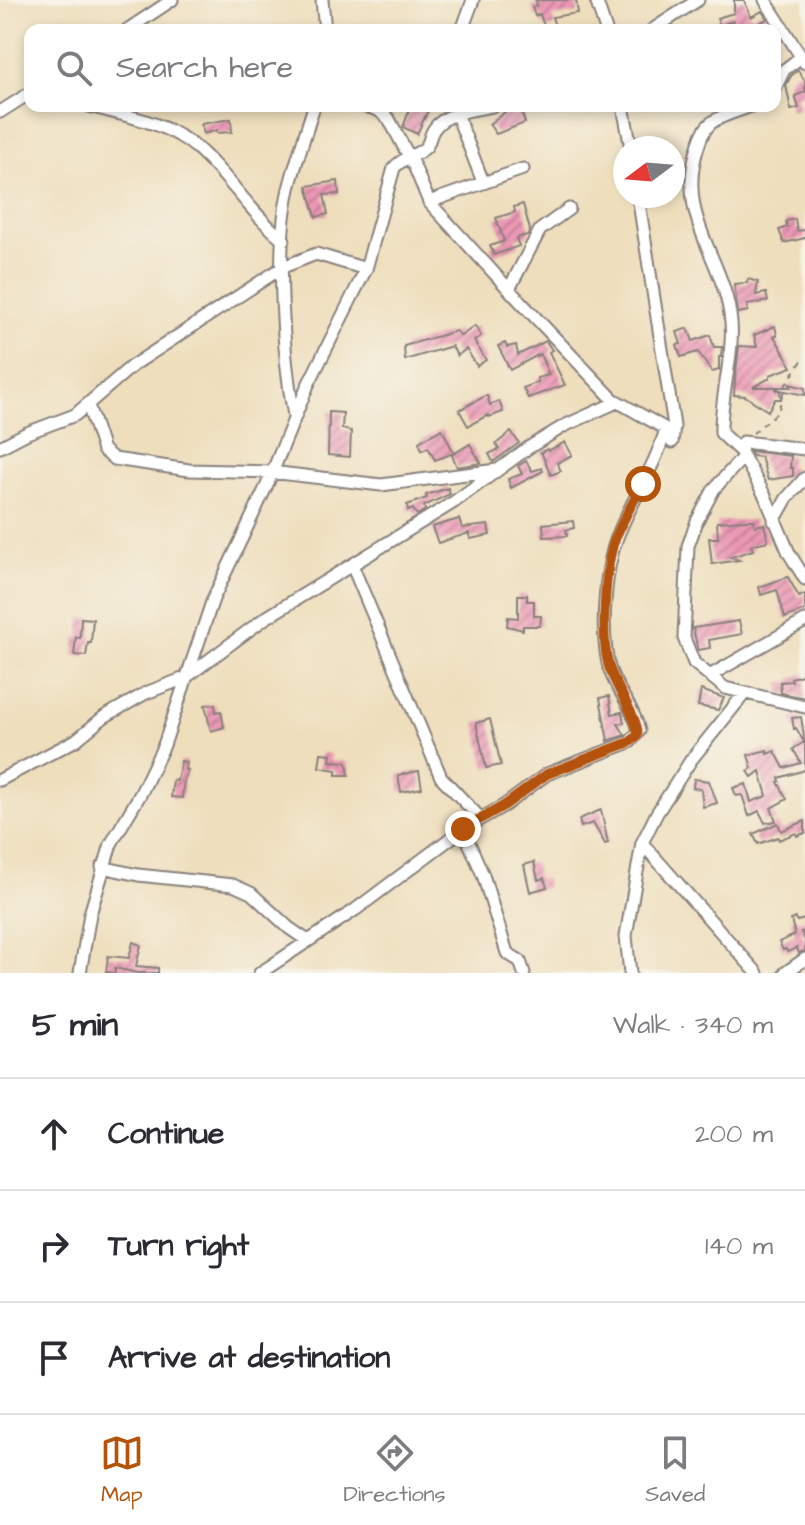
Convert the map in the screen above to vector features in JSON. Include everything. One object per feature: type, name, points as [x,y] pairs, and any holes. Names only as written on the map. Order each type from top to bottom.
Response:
[{"type":"street","points":[[136,24],[172,0]]},
{"type":"street","points":[[322,0],[324,24]]},
{"type":"street","points":[[464,24],[473,0]]},
{"type":"street","points":[[596,0],[604,24]]},
{"type":"street","points":[[661,24],[698,0]]},
{"type":"street","points":[[765,0],[780,24]]},
{"type":"street","points":[[781,25],[803,60],[784,70],[781,76]]},
{"type":"street","points":[[0,112],[24,97]]},
{"type":"street","points":[[116,112],[158,125],[197,148],[269,229],[284,240]]},
{"type":"street","points":[[294,416],[286,351],[284,240],[289,190],[312,112]]},
{"type":"street","points":[[260,973],[463,829],[505,805],[547,774],[630,742],[639,731],[616,688],[607,661],[605,615],[609,567],[619,531],[666,429],[617,402],[429,202],[389,119],[380,112]]},
{"type":"street","points":[[80,973],[102,867],[164,745],[213,599],[294,416],[366,269],[394,168],[426,146],[440,122],[439,112]]},
{"type":"street","points":[[440,122],[464,112]]},
{"type":"street","points":[[624,112],[629,136]]},
{"type":"street","points":[[737,112],[711,123],[701,135],[692,167],[692,209],[718,276],[732,325],[721,433],[742,451],[789,553],[805,579]]},
{"type":"street","points":[[457,115],[483,182]]},
{"type":"street","points":[[429,202],[523,169]]},
{"type":"street","points":[[640,208],[674,426],[672,442]]},
{"type":"street","points":[[509,289],[540,230],[569,209]]},
{"type":"street","points":[[0,447],[27,433],[63,421],[88,405],[132,366],[283,267],[316,254],[366,269]]},
{"type":"street","points":[[0,780],[76,740],[104,717],[146,693],[185,678],[264,619],[454,502],[564,426],[617,402]]},
{"type":"street","points":[[88,405],[103,450],[114,459],[189,470],[271,472],[391,485],[451,474],[498,470]]},
{"type":"street","points":[[742,451],[805,449]]},
{"type":"street","points":[[742,451],[714,489],[688,546],[684,638],[694,663],[725,688],[805,707]]},
{"type":"street","points":[[774,521],[787,498],[805,478]]},
{"type":"street","points":[[352,565],[441,777],[480,818]]},
{"type":"street","points":[[711,675],[805,621]]},
{"type":"street","points":[[630,973],[626,936],[642,843],[691,760],[744,694]]},
{"type":"street","points":[[463,829],[483,875],[507,953],[520,961],[524,973]]},
{"type":"street","points":[[642,843],[757,973]]},
{"type":"street","points":[[102,867],[138,875],[233,885],[251,893],[308,941]]},
{"type":"street","points":[[785,973],[805,959]]},
{"type":"path","points":[[742,451],[778,412],[785,386],[805,356]]},
{"type":"building","points":[[536,0],[576,0],[578,13],[552,17],[554,24],[543,24],[540,14],[535,16],[532,7],[537,5]]},
{"type":"building","points":[[734,0],[744,0],[751,17],[762,11],[767,19],[757,24],[735,24],[733,21],[720,24],[717,18],[734,13]]},
{"type":"building","points":[[798,70],[805,81],[805,92],[795,96],[799,108],[791,110],[786,85]]},
{"type":"building","points":[[409,112],[427,112],[417,134],[403,127]]},
{"type":"building","points":[[505,112],[522,112],[525,123],[496,134],[489,124]]},
{"type":"building","points":[[231,119],[232,132],[217,133],[217,130],[204,134],[201,124]]},
{"type":"building","points":[[338,181],[339,194],[324,195],[328,214],[316,217],[307,186]]},
{"type":"building","points":[[523,204],[530,230],[528,235],[516,238],[519,246],[494,255],[490,246],[504,241],[496,218],[515,212],[514,207]]},
{"type":"building","points":[[795,219],[797,231],[805,230],[805,238],[784,243],[779,230],[787,227],[786,221]]},
{"type":"building","points":[[748,279],[758,282],[756,295],[766,293],[768,301],[747,305],[748,311],[738,313],[734,284],[747,283]]},
{"type":"building","points":[[475,326],[481,336],[474,341],[486,360],[477,366],[466,349],[457,356],[452,346],[405,360],[404,346],[456,331],[461,336]]},
{"type":"building","points":[[775,326],[777,335],[774,336],[792,367],[770,375],[770,378],[753,387],[776,387],[779,390],[777,387],[791,387],[790,384],[805,388],[805,395],[780,390],[781,399],[775,399],[768,411],[745,396],[734,395],[735,380],[739,346],[757,347],[754,335]]},
{"type":"building","points":[[688,328],[693,341],[710,335],[714,347],[722,347],[719,370],[712,372],[698,352],[681,357],[677,332]]},
{"type":"building","points":[[546,341],[565,385],[528,398],[523,388],[538,382],[537,378],[549,375],[540,354],[510,370],[498,346],[505,343],[507,347],[516,345],[518,355]]},
{"type":"building","points":[[487,395],[490,405],[499,401],[503,412],[488,415],[468,426],[459,410]]},
{"type":"building","points":[[329,412],[343,413],[342,429],[351,431],[350,457],[328,455]]},
{"type":"building","points":[[442,429],[454,453],[435,460],[428,447],[422,450],[419,442]]},
{"type":"building","points":[[511,432],[519,443],[493,462],[489,454],[499,449],[496,444]]},
{"type":"building","points":[[565,442],[572,455],[557,463],[561,471],[551,475],[541,452]]},
{"type":"building","points":[[470,444],[481,463],[457,467],[452,455]]},
{"type":"building","points":[[750,451],[791,456],[793,476],[768,480],[761,457],[753,456]]},
{"type":"building","points":[[526,461],[532,471],[542,468],[543,471],[511,488],[508,479],[522,474],[518,466]]},
{"type":"building","points":[[448,488],[450,494],[424,506],[425,510],[417,515],[413,509],[408,511],[407,505]]},
{"type":"building","points":[[459,519],[462,528],[488,525],[490,535],[470,539],[469,533],[438,543],[432,527]]},
{"type":"building","points":[[754,520],[755,526],[764,524],[768,541],[751,545],[753,550],[731,557],[739,560],[712,564],[709,538],[718,538],[717,522]]},
{"type":"building","points":[[573,521],[574,528],[566,530],[567,536],[544,537],[543,524]]},
{"type":"building","points":[[788,577],[799,597],[805,594],[805,610],[785,618],[777,590],[761,595],[759,587]]},
{"type":"building","points":[[518,595],[527,595],[527,601],[534,601],[534,616],[541,616],[540,626],[523,626],[523,630],[507,626],[508,617],[518,618]]},
{"type":"building","points":[[81,618],[93,619],[91,643],[88,643],[86,656],[74,655],[76,637],[80,638]]},
{"type":"building","points":[[739,621],[742,634],[709,640],[710,648],[698,650],[693,628]]},
{"type":"building","points":[[805,674],[805,698],[781,693],[780,682],[792,681],[791,678]]},
{"type":"building","points":[[701,690],[724,698],[718,710],[698,706]]},
{"type":"building","points":[[609,696],[612,714],[622,712],[624,723],[618,724],[625,735],[608,741],[600,698]]},
{"type":"building","points":[[215,704],[216,712],[221,711],[224,727],[211,731],[205,705]]},
{"type":"building","points":[[801,717],[805,742],[805,770],[779,778],[787,799],[771,808],[776,821],[765,823],[759,811],[749,816],[742,795],[736,796],[733,788],[746,784],[751,802],[767,796],[760,771],[752,777],[748,771],[752,768],[748,755],[775,751],[784,768],[801,763],[793,749],[804,742],[794,729],[792,718]]},
{"type":"building","points":[[490,719],[501,765],[486,768],[476,723]]},
{"type":"building","points":[[321,753],[331,754],[330,761],[347,762],[349,775],[336,775],[336,770],[319,767]]},
{"type":"building","points":[[181,761],[186,762],[185,770],[188,770],[182,798],[171,797],[173,780],[177,781]]},
{"type":"building","points":[[419,771],[422,788],[401,792],[398,775]]},
{"type":"building","points":[[694,779],[709,781],[717,803],[703,807],[701,789],[693,788]]},
{"type":"building","points":[[601,810],[608,843],[605,844],[593,823],[581,827],[579,819]]},
{"type":"building","points":[[805,821],[805,833],[797,836],[796,833],[758,844],[753,834],[778,823],[781,831]]},
{"type":"building","points":[[534,862],[538,880],[544,878],[547,887],[530,892],[524,865]]},
{"type":"building","points":[[795,918],[797,921],[805,919],[805,931],[801,932],[805,951],[799,953],[797,948],[787,952],[783,950],[779,942],[795,935],[791,920]]},
{"type":"building","points":[[133,942],[141,945],[136,966],[158,968],[158,973],[115,968],[115,973],[106,972],[108,956],[129,958]]},
{"type":"route","points":[[463,829],[505,805],[547,774],[630,742],[637,736],[638,725],[616,688],[607,661],[605,615],[613,547],[643,484]]}]
